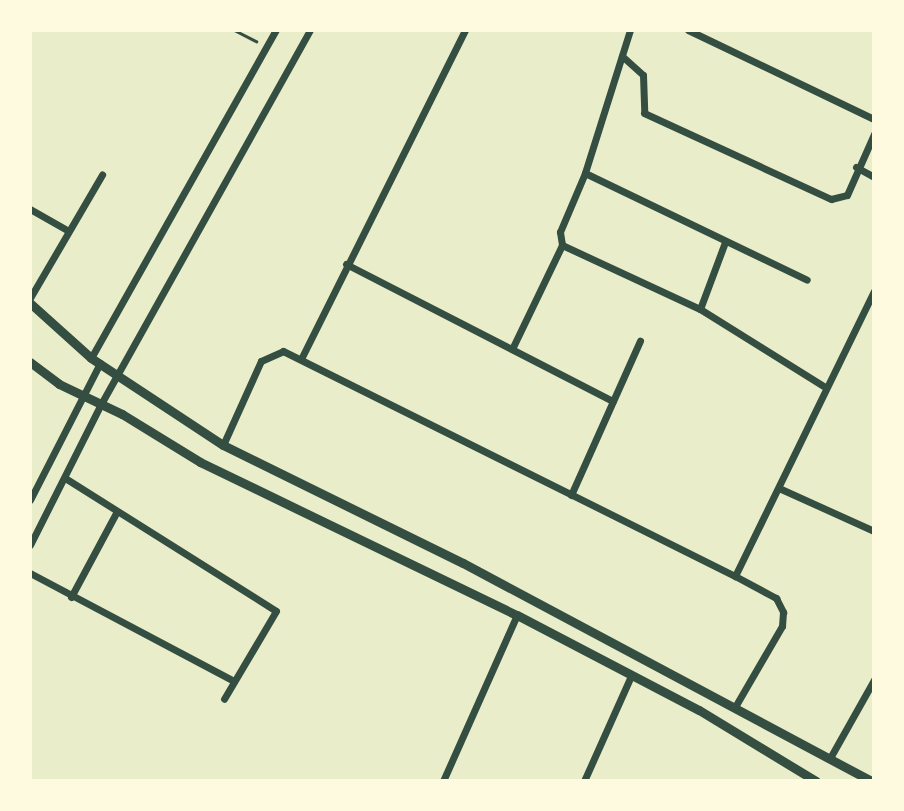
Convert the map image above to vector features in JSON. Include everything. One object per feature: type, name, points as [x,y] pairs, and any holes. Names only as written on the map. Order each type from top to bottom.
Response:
[{"type":"street","points":[[30,500],[96,361],[276,30]]},
{"type":"street","points":[[30,545],[101,404],[310,30]]},
{"type":"street","points":[[512,349],[562,245],[560,232],[585,173],[630,30]]},
{"type":"street","points":[[688,30],[874,119]]},
{"type":"street","points":[[302,357],[461,31]]},
{"type":"street","points":[[622,56],[643,75],[640,104],[654,119],[831,199],[847,195],[856,167],[874,134]]},
{"type":"street","points":[[856,167],[874,177]]},
{"type":"street","points":[[585,173],[807,280]]},
{"type":"street","points":[[102,175],[67,230],[30,301],[96,361],[223,445],[736,705],[871,781]]},
{"type":"street","points":[[30,209],[67,230]]},
{"type":"street","points":[[700,309],[725,242]]},
{"type":"street","points":[[562,245],[700,309],[823,386]]},
{"type":"street","points":[[346,264],[613,401]]},
{"type":"street","points":[[735,576],[781,489],[823,386],[874,291]]},
{"type":"street","points":[[571,495],[640,341]]},
{"type":"street","points":[[223,445],[267,355],[283,351],[302,357],[735,576],[776,598],[783,612],[782,626],[736,705]]},
{"type":"street","points":[[30,362],[200,462],[517,615],[699,710],[816,781]]},
{"type":"street","points":[[65,478],[116,513],[276,611],[224,699]]},
{"type":"street","points":[[781,489],[874,531]]},
{"type":"street","points":[[71,597],[116,513]]},
{"type":"street","points":[[30,573],[234,681]]},
{"type":"street","points":[[443,781],[517,615]]},
{"type":"street","points":[[584,781],[631,676]]},
{"type":"street","points":[[830,758],[874,680]]},
{"type":"path","points":[[234,30],[267,46]]}]
